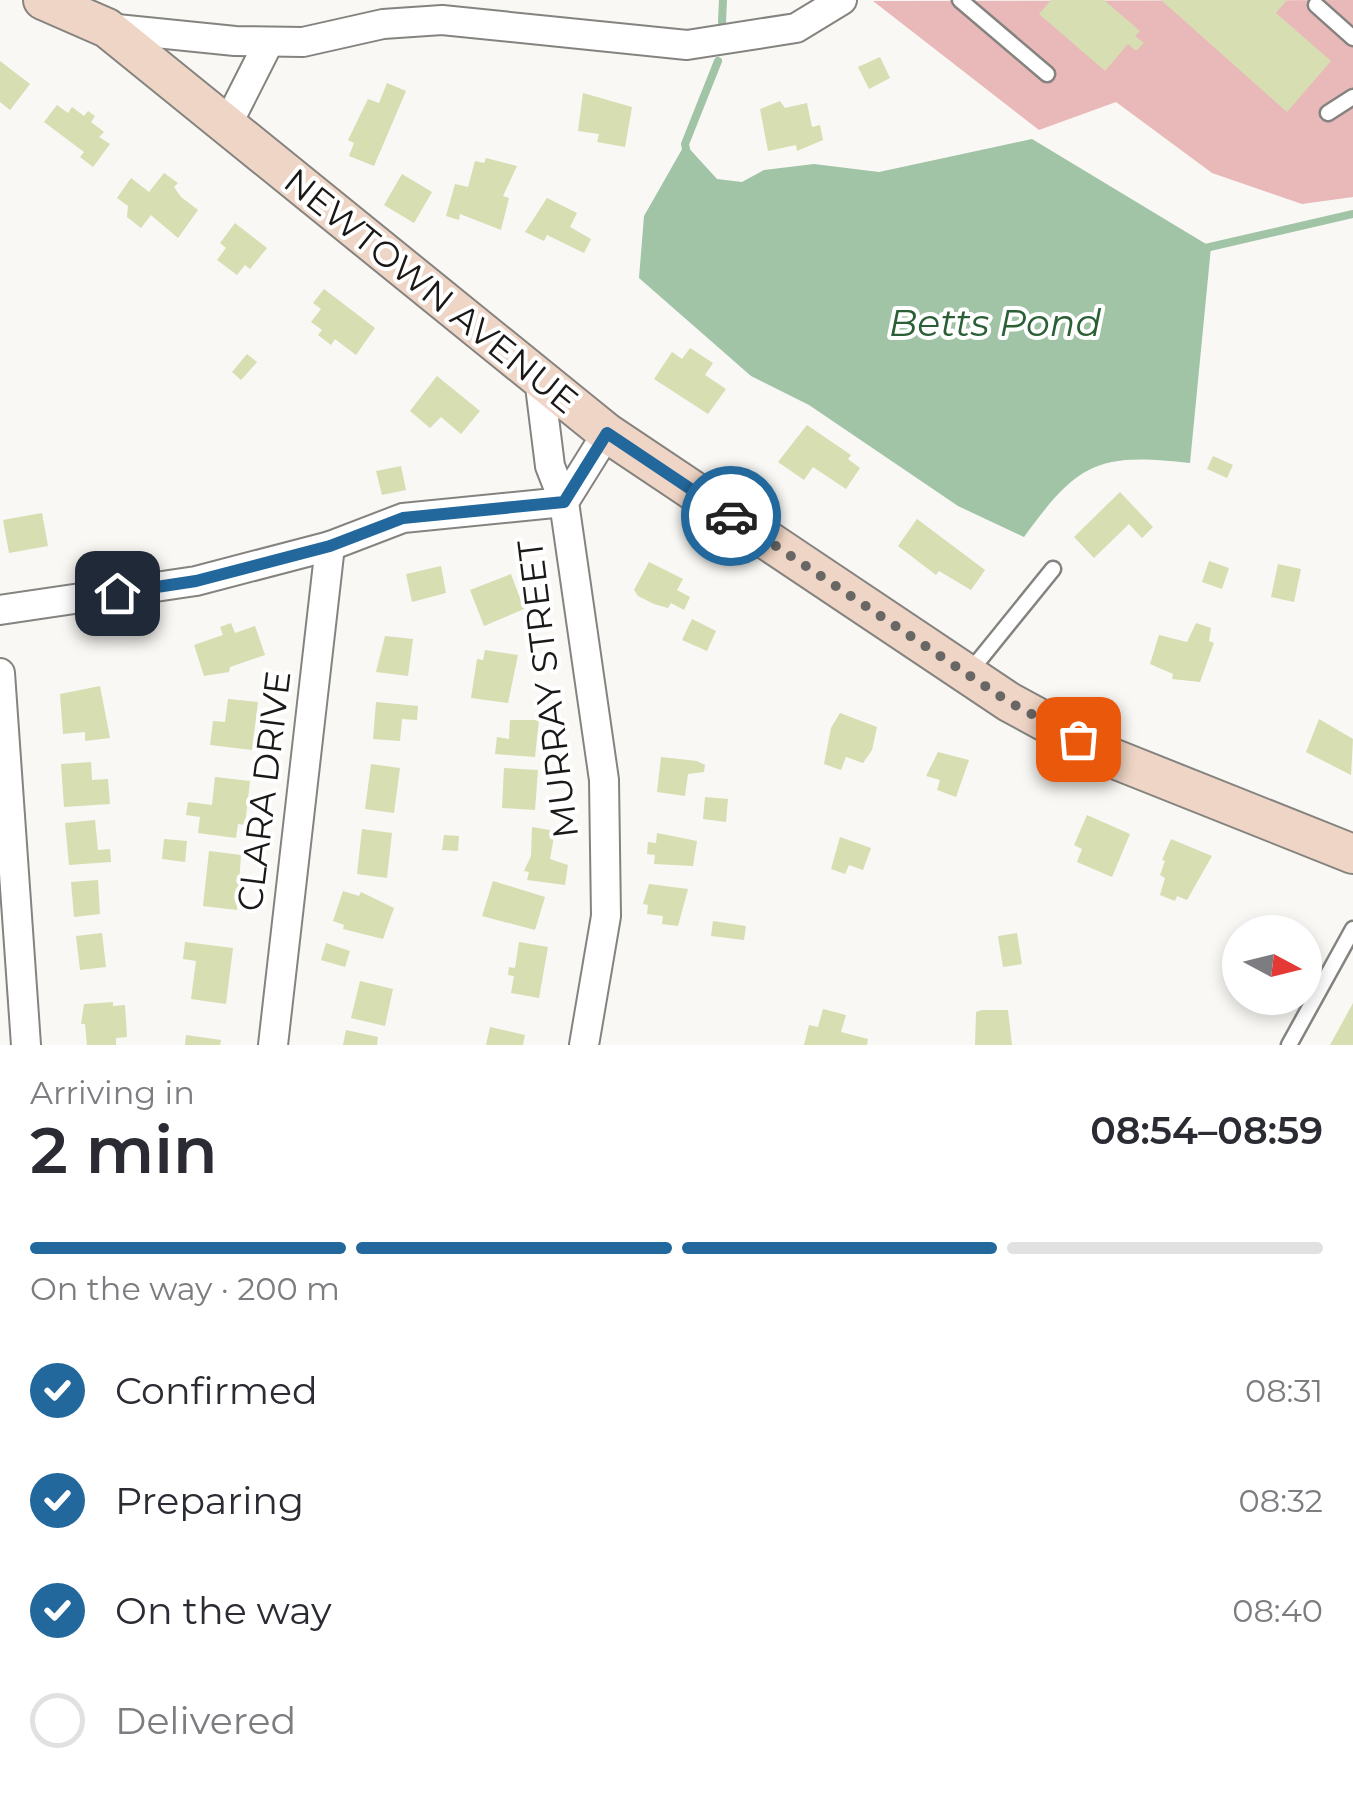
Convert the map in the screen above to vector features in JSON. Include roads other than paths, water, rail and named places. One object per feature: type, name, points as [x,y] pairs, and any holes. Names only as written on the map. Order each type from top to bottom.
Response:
[{"type":"main road","name":"NEWTOWN AVENUE","points":[[43,0],[107,28],[607,433],[968,674],[1112,758],[1353,854]]},
{"type":"street","points":[[107,28],[303,42],[383,24],[442,20],[687,45],[796,28],[842,0]]},
{"type":"street","points":[[227,125],[269,42]]},
{"type":"street","name":"MURRAY STREET","points":[[539,378],[550,466],[564,502],[604,780],[606,916],[584,1045]]},
{"type":"street","name":"MURRAY STREET","points":[[564,502],[607,433]]},
{"type":"street","points":[[0,610],[196,581],[330,546],[403,518],[564,502]]},
{"type":"street","name":"CLARA DRIVE","points":[[273,1045],[330,546]]},
{"type":"street","points":[[0,673],[26,1045]]},
{"type":"lane","points":[[960,0],[1047,74]]},
{"type":"lane","points":[[1316,5],[1353,38]]},
{"type":"lane","points":[[1328,114],[1353,97]]},
{"type":"lane","points":[[968,674],[1053,569]]},
{"type":"lane","points":[[1289,1045],[1353,929]]},
{"type":"water","name":"Betts Pond","points":[[1032,139],[1211,247],[1190,463],[1133,460],[1094,468],[1060,492],[1024,537],[958,506],[809,405],[751,376],[639,278],[644,216],[685,144],[717,179],[742,182],[764,170],[814,164],[879,172]]},
{"type":"waterway","points":[[722,22],[723,0]]},
{"type":"waterway","points":[[687,154],[685,144],[718,61]]},
{"type":"waterway","points":[[1201,249],[1353,214]]}]
